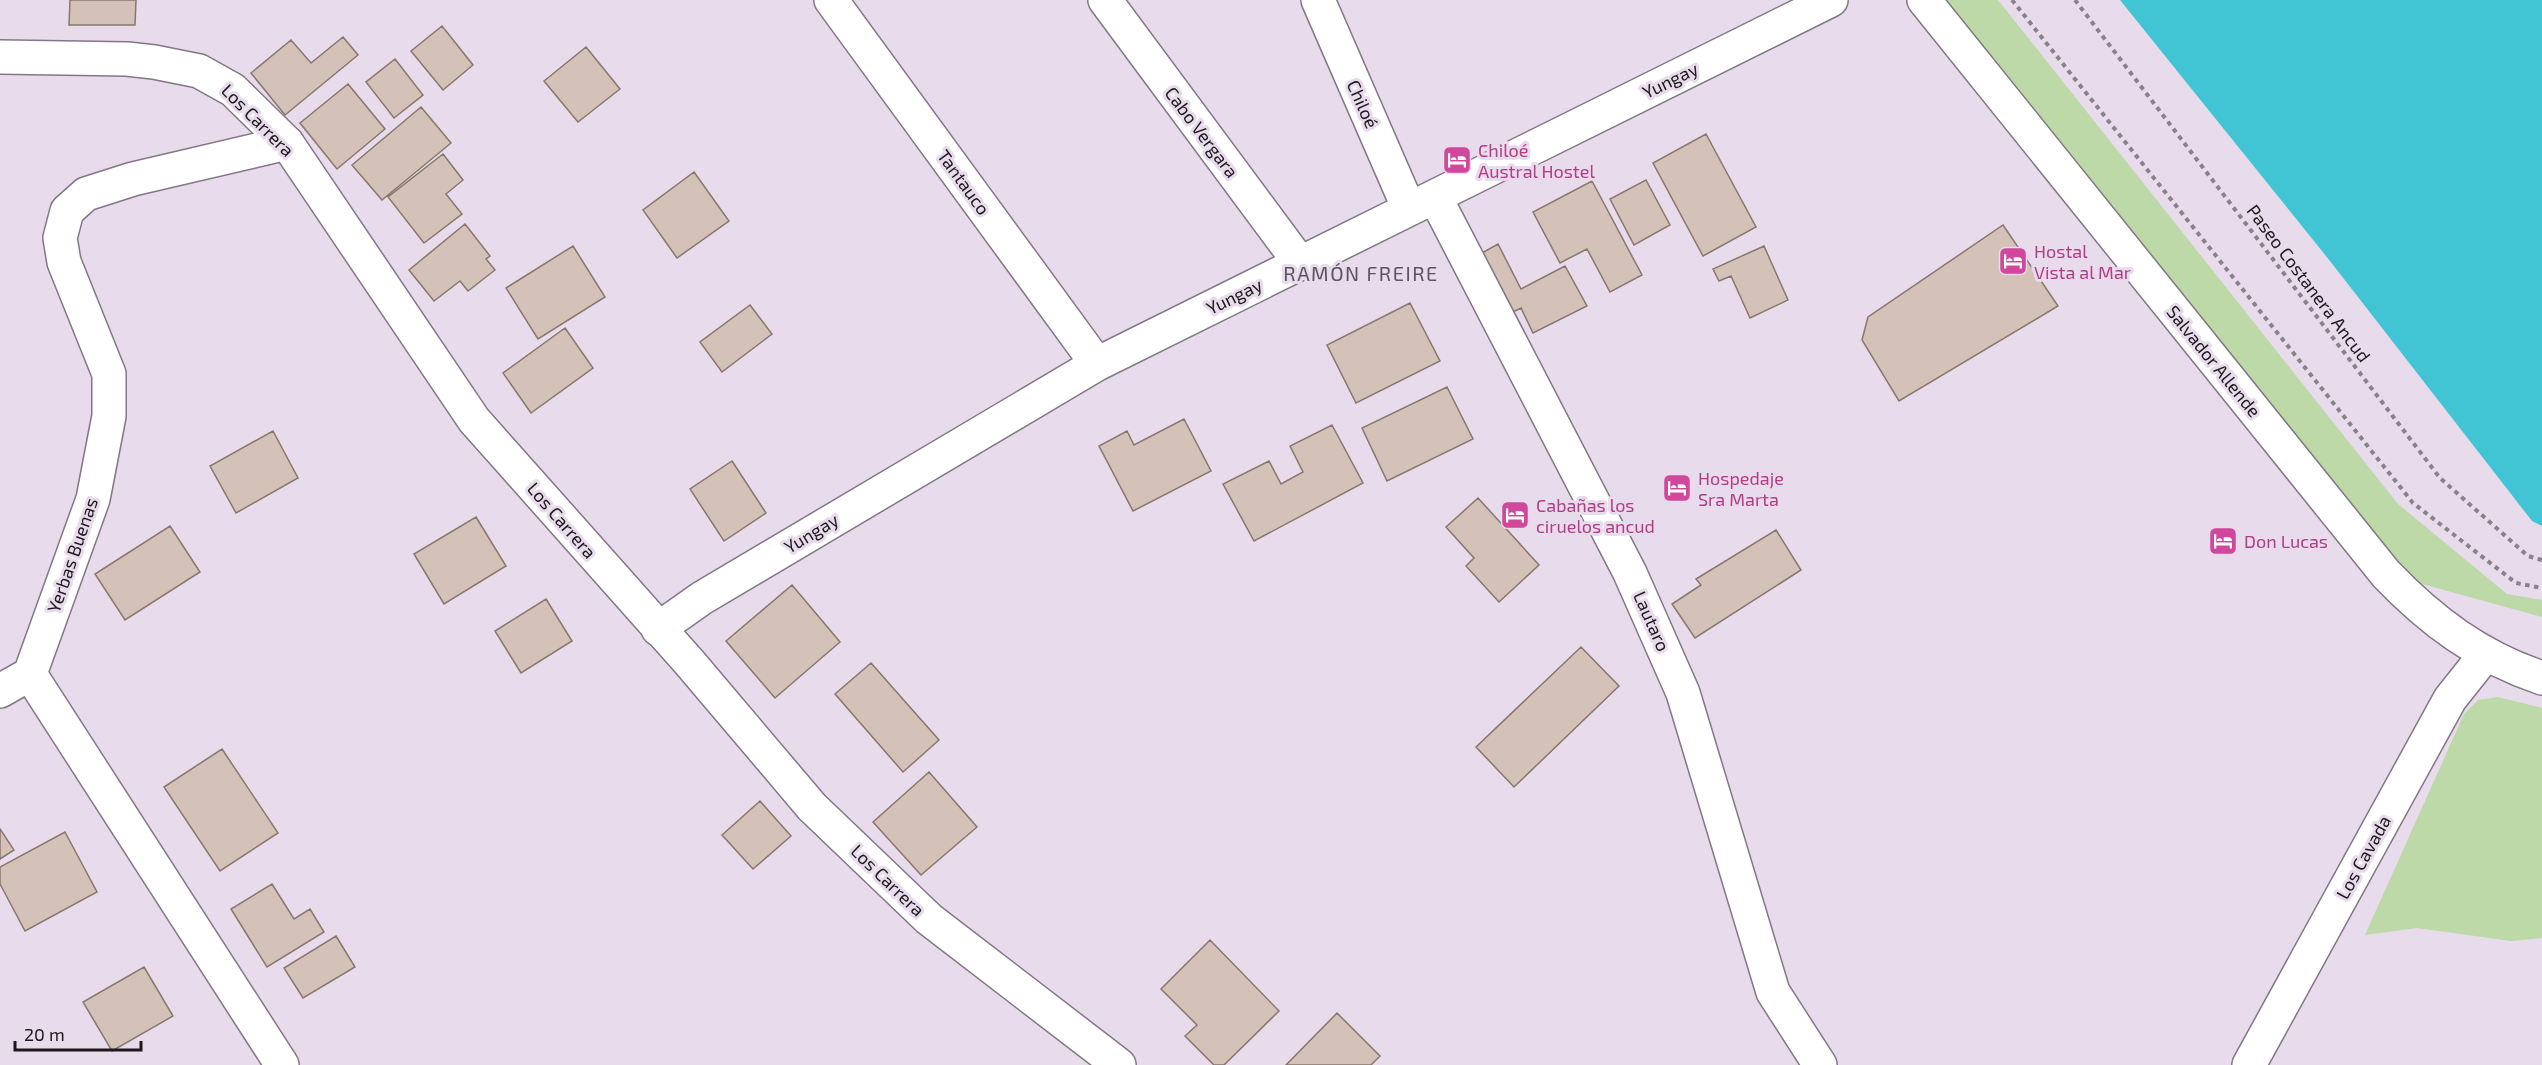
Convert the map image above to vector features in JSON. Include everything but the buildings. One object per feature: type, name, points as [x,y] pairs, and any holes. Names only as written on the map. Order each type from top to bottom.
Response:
[{"type":"street","name":"Tantauco","points":[[831,0],[1097,364]]},
{"type":"street","name":"Cabo Vergara","points":[[1105,0],[1300,263]]},
{"type":"street","name":"Chiloé","points":[[1317,0],[1422,203]]},
{"type":"street","name":"Yungay","points":[[658,629],[702,598],[1097,364],[1831,0]]},
{"type":"street","name":"Salvador Allende","points":[[1924,0],[2386,574],[2416,605],[2449,632],[2486,654],[2542,678]]},
{"type":"street","name":"Los Carrera","points":[[0,57],[127,59],[199,71],[233,90],[287,143],[474,420],[812,807],[929,920],[1119,1065]]},
{"type":"street","name":"Yerbas Buenas","points":[[30,674],[93,499],[109,416],[109,374],[64,262],[60,238],[68,211],[86,194],[133,179],[287,143]]},
{"type":"street","name":"Lautaro","points":[[1422,203],[1630,573],[1683,693],[1773,992],[1800,1039],[1820,1065]]},
{"type":"street","name":"Los Cavada","points":[[2249,1065],[2450,699],[2486,654]]},
{"type":"street","points":[[0,691],[30,674],[282,1065]]},
{"type":"path","points":[[2012,0],[2413,503],[2516,583],[2542,588]]},
{"type":"path","name":"Paseo Costanera Ancud","points":[[2076,0],[2440,478],[2528,556],[2542,560]]},
{"type":"green space","points":[[1927,0],[1998,0],[2398,504],[2507,594],[2542,600],[2542,617],[2386,574]]},
{"type":"green space","points":[[2498,697],[2542,708],[2542,938],[2511,941],[2417,928],[2365,935],[2464,714],[2478,700]]},
{"type":"water","points":[[2120,0],[2542,0],[2542,526],[2532,521],[2330,261]]},
{"type":"place","name":"Chiloé Austral Hostel","points":[[1457,160]]},
{"type":"place","name":"Hostal Vista al Mar","points":[[2013,261]]},
{"type":"place","name":"Hospedaje Sra Marta","points":[[1677,488]]},
{"type":"place","name":"Cabañas los ciruelos ancud","points":[[1515,515]]},
{"type":"place","name":"Don Lucas","points":[[2223,541]]},
{"type":"district","name":"RAMÓN FREIRE","points":[[1361,273]]}]
